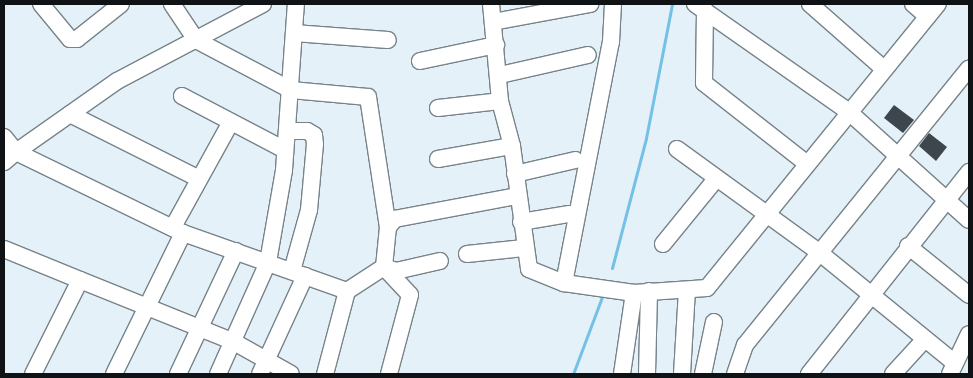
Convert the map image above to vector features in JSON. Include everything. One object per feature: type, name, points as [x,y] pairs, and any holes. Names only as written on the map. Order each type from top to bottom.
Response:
[{"type":"street","points":[[41,4],[70,39],[78,39],[121,4]]},
{"type":"street","points":[[172,4],[196,40],[291,90],[368,97],[388,227],[384,267],[410,295],[389,374]]},
{"type":"street","points":[[10,157],[117,81],[263,4]]},
{"type":"street","points":[[218,374],[234,342],[268,262],[285,150],[296,4]]},
{"type":"street","points":[[491,4],[500,74],[500,100],[512,146],[524,248],[530,269],[537,275],[564,283],[642,292],[707,288],[806,163],[938,4]]},
{"type":"street","points":[[493,22],[590,4]]},
{"type":"street","points":[[564,283],[611,42],[613,4]]},
{"type":"street","points":[[810,4],[884,69]]},
{"type":"street","points":[[912,4],[927,16]]},
{"type":"street","points":[[700,7],[849,112],[969,220]]},
{"type":"street","points":[[700,7],[704,83],[806,163]]},
{"type":"street","points":[[294,33],[388,40]]},
{"type":"street","points":[[420,61],[496,45]]},
{"type":"street","points":[[500,74],[588,55]]},
{"type":"street","points":[[735,374],[744,345],[969,68]]},
{"type":"street","points":[[182,96],[285,150]]},
{"type":"street","points":[[438,108],[500,100]]},
{"type":"street","points":[[70,114],[199,180]]},
{"type":"street","points":[[114,374],[147,304],[199,180],[231,122]]},
{"type":"street","points":[[263,368],[298,274],[309,210],[315,144],[314,135],[308,131],[287,131]]},
{"type":"street","points":[[4,137],[10,157],[178,230],[347,291]]},
{"type":"street","points":[[438,159],[512,146]]},
{"type":"street","points":[[677,148],[716,179],[820,253],[871,293],[925,339],[953,369],[969,334]]},
{"type":"street","points":[[515,174],[575,160]]},
{"type":"street","points":[[808,374],[908,246],[969,172]]},
{"type":"street","points":[[663,244],[716,179]]},
{"type":"street","points":[[388,227],[410,214],[518,196]]},
{"type":"street","points":[[521,222],[569,214]]},
{"type":"street","points":[[908,246],[969,295]]},
{"type":"street","points":[[466,254],[524,248]]},
{"type":"street","points":[[4,250],[147,304],[234,342],[263,368],[291,374]]},
{"type":"street","points":[[178,374],[236,251]]},
{"type":"street","points":[[384,267],[396,271],[440,261]]},
{"type":"street","points":[[325,374],[347,291],[384,267]]},
{"type":"street","points":[[34,374],[80,280]]},
{"type":"street","points":[[682,374],[687,290]]},
{"type":"street","points":[[622,374],[642,292]]},
{"type":"street","points":[[642,292],[647,374]]},
{"type":"street","points":[[703,374],[714,322]]},
{"type":"street","points":[[893,374],[925,339]]},
{"type":"building","points":[[894,105],[914,120],[903,133],[884,118]]},
{"type":"building","points":[[929,133],[947,147],[936,161],[919,146]]},
{"type":"waterway","points":[[612,268],[646,138],[672,4]]},
{"type":"waterway","points":[[573,374],[603,294]]}]
